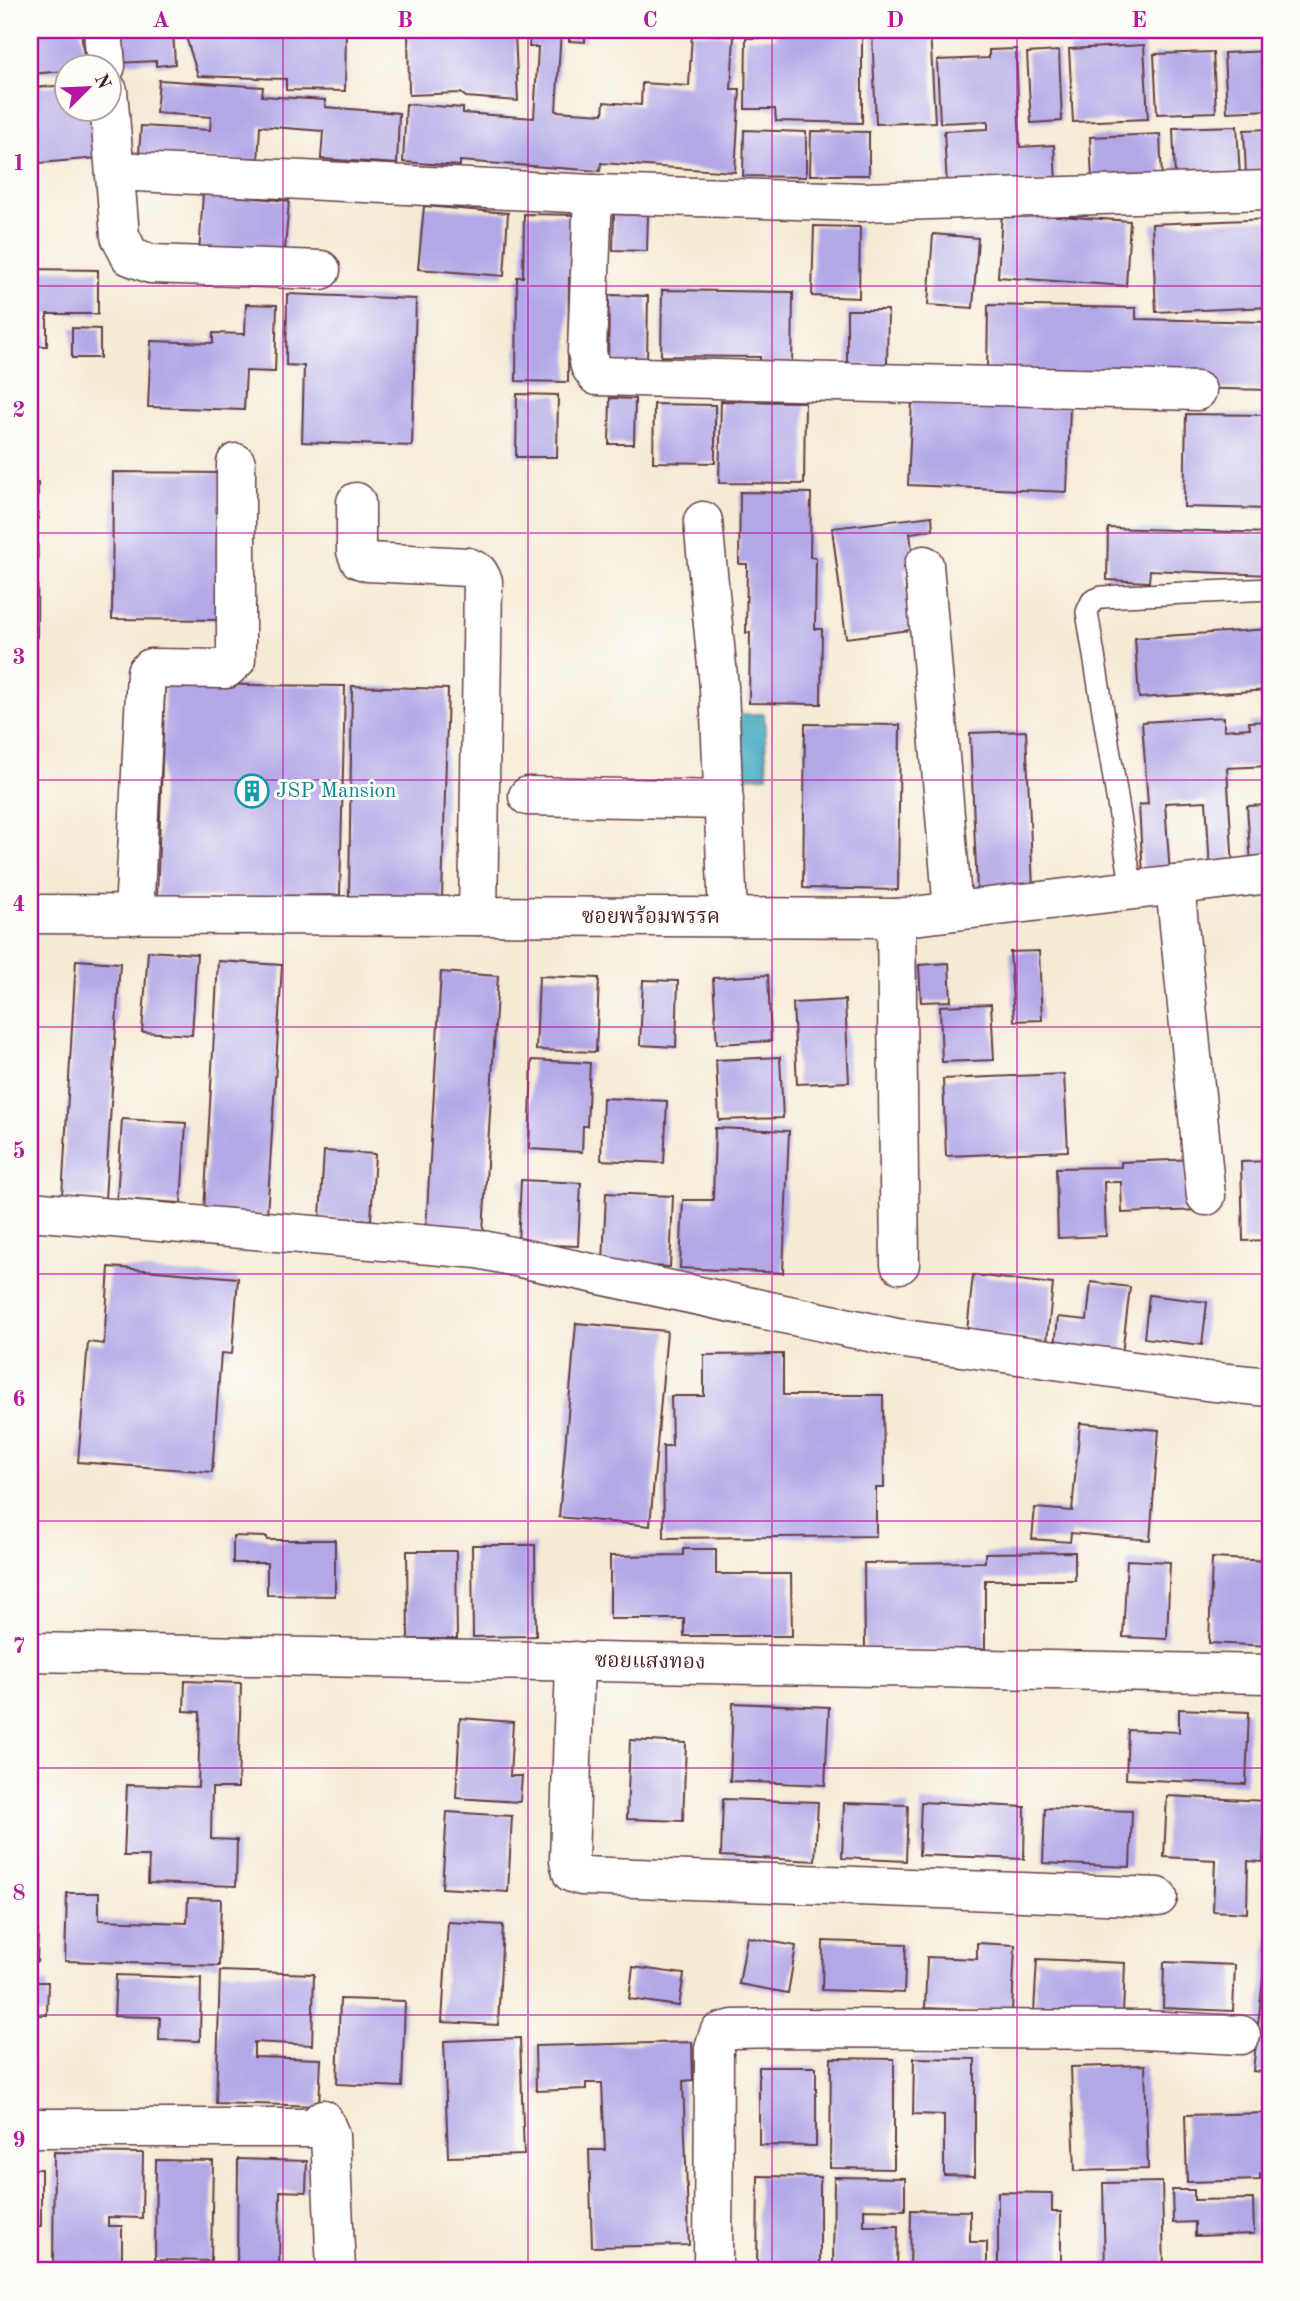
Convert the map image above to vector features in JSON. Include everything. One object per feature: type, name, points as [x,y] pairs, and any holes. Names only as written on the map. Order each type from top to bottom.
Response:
[{"type":"street","points":[[103,30],[105,52]]},
{"type":"street","points":[[111,122],[120,236],[130,256],[152,264],[321,270]]},
{"type":"street","points":[[115,171],[593,194],[862,202],[1270,191]]},
{"type":"street","points":[[593,194],[587,352],[590,366],[597,376],[1197,391]]},
{"type":"street","points":[[134,915],[146,673],[151,668],[226,669],[236,660],[236,463]]},
{"type":"street","points":[[356,502],[356,551],[359,559],[368,562],[468,567],[478,572],[483,581],[478,916]]},
{"type":"street","points":[[703,521],[719,687],[728,917]]},
{"type":"street","points":[[924,565],[953,911]]},
{"type":"street","points":[[528,796],[724,800]]},
{"type":"street","name":"ซอยพร้อมพรรค","points":[[30,914],[896,918],[1270,874]]},
{"type":"street","points":[[1175,886],[1206,1196]]},
{"type":"street","points":[[896,918],[900,1264]]},
{"type":"street","points":[[30,1211],[478,1249],[897,1338],[1206,1381],[1270,1387]]},
{"type":"street","name":"ซอยแสงทอง","points":[[30,1652],[1270,1674]]},
{"type":"street","points":[[575,1661],[569,1861],[572,1873],[582,1876],[1158,1897]]},
{"type":"street","points":[[712,2271],[714,2044],[716,2036],[725,2030],[1130,2030],[1241,2035]]},
{"type":"street","points":[[30,2129],[314,2128],[323,2119],[330,2134],[336,2271]]},
{"type":"lane","points":[[1132,890],[1087,612],[1092,601],[1102,597],[1270,589]]},
{"type":"water","points":[[729,714],[764,714],[767,776],[730,777]]},
{"type":"building","points":[[30,30],[81,30],[83,52],[52,52],[52,72],[30,74]]},
{"type":"building","points":[[115,30],[173,30],[175,64],[156,66],[156,61],[122,63],[122,52],[116,52]]},
{"type":"building","points":[[184,30],[346,30],[345,91],[286,90],[286,79],[198,76]]},
{"type":"building","points":[[408,30],[515,32],[518,101],[466,97],[461,93],[409,95]]},
{"type":"building","points":[[530,30],[561,30],[556,111],[603,114],[604,102],[641,105],[642,83],[689,86],[692,33],[734,36],[731,89],[740,89],[735,172],[601,163],[600,171],[460,161],[460,166],[403,162],[406,104],[463,108],[463,113],[534,118],[538,47],[529,47]]},
{"type":"building","points":[[569,30],[585,30],[585,42],[569,41]]},
{"type":"building","points":[[776,30],[862,30],[862,123],[776,121],[775,109],[745,109],[746,38],[776,38]]},
{"type":"building","points":[[872,30],[930,30],[935,122],[876,124]]},
{"type":"building","points":[[1144,45],[1148,119],[1073,122],[1069,49]]},
{"type":"building","points":[[1016,49],[1020,147],[1054,145],[1056,182],[947,187],[944,131],[988,129],[988,121],[940,123],[937,60],[989,58],[989,50]]},
{"type":"building","points":[[1059,51],[1062,121],[1031,123],[1027,53]]},
{"type":"building","points":[[1270,51],[1270,110],[1227,112],[1224,53]]},
{"type":"building","points":[[1213,52],[1216,112],[1157,114],[1154,54]]},
{"type":"building","points":[[159,80],[263,87],[262,96],[325,100],[325,107],[399,113],[397,164],[321,159],[323,131],[260,126],[258,163],[139,154],[141,126],[210,130],[211,117],[156,113]]},
{"type":"building","points":[[52,86],[52,122],[94,122],[98,158],[40,163],[33,88]]},
{"type":"building","points":[[1237,126],[1240,176],[1175,179],[1173,128]]},
{"type":"building","points":[[1270,129],[1270,175],[1246,176],[1244,130]]},
{"type":"building","points":[[744,130],[806,132],[806,177],[743,176]]},
{"type":"building","points":[[811,131],[869,132],[869,175],[810,175]]},
{"type":"building","points":[[1160,134],[1162,179],[1092,182],[1090,137]]},
{"type":"building","points":[[203,193],[289,201],[284,262],[199,254]]},
{"type":"building","points":[[424,206],[508,213],[504,276],[418,269]]},
{"type":"building","points":[[1002,212],[1130,221],[1126,286],[998,277]]},
{"type":"building","points":[[524,214],[580,215],[579,278],[569,278],[568,382],[516,381],[517,277],[523,277]]},
{"type":"building","points":[[614,214],[648,215],[647,251],[613,250]]},
{"type":"building","points":[[1270,219],[1270,307],[1156,312],[1152,224]]},
{"type":"building","points":[[814,226],[860,227],[859,298],[812,296]]},
{"type":"building","points":[[933,234],[978,238],[973,308],[928,305]]},
{"type":"building","points":[[30,269],[98,270],[98,314],[47,314],[47,346],[30,346]]},
{"type":"building","points":[[662,290],[793,292],[792,372],[760,372],[760,357],[661,356]]},
{"type":"building","points":[[287,294],[416,299],[412,446],[302,442],[304,366],[286,365]]},
{"type":"building","points":[[609,295],[648,296],[647,364],[608,364]]},
{"type":"building","points":[[246,304],[277,305],[275,372],[246,371],[244,410],[148,407],[151,341],[213,343],[213,333],[245,334]]},
{"type":"building","points":[[988,305],[1136,308],[1136,319],[1270,322],[1270,390],[1134,387],[987,375]]},
{"type":"building","points":[[847,310],[888,310],[887,365],[847,365]]},
{"type":"building","points":[[72,328],[100,329],[100,358],[72,358]]},
{"type":"building","points":[[517,394],[558,395],[557,457],[516,457]]},
{"type":"building","points":[[610,398],[635,399],[634,444],[609,444]]},
{"type":"building","points":[[912,400],[1070,407],[1067,492],[908,485]]},
{"type":"building","points":[[721,401],[805,402],[804,484],[719,483]]},
{"type":"building","points":[[654,404],[715,405],[715,463],[653,462]]},
{"type":"building","points":[[1186,414],[1270,415],[1270,509],[1184,507]]},
{"type":"building","points":[[113,472],[227,473],[226,620],[112,619]]},
{"type":"building","points":[[30,483],[38,483],[37,639],[30,639]]},
{"type":"building","points":[[740,492],[811,493],[810,557],[816,558],[815,629],[822,629],[821,704],[749,703],[747,564],[739,564]]},
{"type":"building","points":[[932,516],[933,530],[910,533],[914,567],[904,568],[911,630],[846,638],[832,528]]},
{"type":"building","points":[[1108,528],[1270,533],[1270,575],[1150,570],[1149,582],[1107,580]]},
{"type":"building","points":[[1270,629],[1270,690],[1139,698],[1135,638]]},
{"type":"building","name":"JSP Mansion","points":[[165,684],[345,686],[340,895],[157,898]]},
{"type":"building","points":[[352,686],[448,689],[442,898],[349,896]]},
{"type":"building","points":[[1224,717],[1224,730],[1250,728],[1249,722],[1270,721],[1270,766],[1227,768],[1233,868],[1210,869],[1206,801],[1165,803],[1170,875],[1143,877],[1139,805],[1148,804],[1142,722]]},
{"type":"building","points":[[805,724],[900,725],[898,890],[803,888]]},
{"type":"building","points":[[1026,731],[1033,888],[977,890],[970,733]]},
{"type":"building","points":[[1270,805],[1270,864],[1251,865],[1247,806]]},
{"type":"building","points":[[148,951],[197,954],[192,1035],[142,1032]]},
{"type":"building","points":[[1039,951],[1042,1020],[1014,1021],[1010,952]]},
{"type":"building","points":[[76,960],[120,963],[105,1199],[62,1197]]},
{"type":"building","points":[[218,961],[282,965],[267,1216],[204,1212]]},
{"type":"building","points":[[949,963],[951,1001],[921,1002],[919,965]]},
{"type":"building","points":[[441,972],[498,976],[483,1232],[426,1228]]},
{"type":"building","points":[[768,975],[771,1041],[717,1044],[713,978]]},
{"type":"building","points":[[539,976],[599,978],[596,1052],[536,1050]]},
{"type":"building","points":[[643,980],[678,981],[676,1047],[640,1045]]},
{"type":"building","points":[[845,1000],[849,1082],[797,1084],[793,1003]]},
{"type":"building","points":[[991,1004],[994,1060],[942,1062],[940,1006]]},
{"type":"building","points":[[780,1057],[783,1118],[719,1120],[716,1060]]},
{"type":"building","points":[[532,1060],[590,1063],[587,1126],[583,1126],[582,1152],[529,1149]]},
{"type":"building","points":[[1064,1074],[1068,1151],[946,1156],[943,1079]]},
{"type":"building","points":[[603,1098],[667,1101],[664,1163],[601,1160]]},
{"type":"building","points":[[122,1119],[186,1123],[181,1203],[117,1199]]},
{"type":"building","points":[[715,1128],[789,1131],[783,1273],[680,1268],[683,1200],[713,1200]]},
{"type":"building","points":[[324,1151],[375,1154],[371,1220],[320,1217]]},
{"type":"building","points":[[1198,1159],[1200,1210],[1122,1213],[1121,1182],[1104,1182],[1106,1236],[1058,1238],[1056,1168],[1121,1167],[1121,1162]]},
{"type":"building","points":[[1270,1161],[1270,1240],[1243,1241],[1241,1162]]},
{"type":"building","points":[[521,1180],[581,1183],[578,1246],[518,1244]]},
{"type":"building","points":[[606,1193],[673,1196],[670,1267],[603,1264]]},
{"type":"building","points":[[109,1267],[238,1278],[232,1354],[221,1353],[212,1472],[78,1462],[88,1342],[104,1344]]},
{"type":"building","points":[[973,1275],[1053,1284],[1047,1341],[967,1331]]},
{"type":"building","points":[[1091,1282],[1130,1287],[1122,1354],[1055,1346],[1058,1317],[1087,1320]]},
{"type":"building","points":[[1149,1295],[1207,1302],[1202,1345],[1144,1338]]},
{"type":"building","points":[[576,1323],[667,1331],[650,1526],[559,1517]]},
{"type":"building","points":[[783,1354],[783,1395],[883,1395],[884,1488],[876,1488],[876,1536],[664,1538],[663,1446],[672,1446],[671,1396],[704,1396],[704,1355]]},
{"type":"building","points":[[1080,1423],[1159,1430],[1150,1540],[1071,1533],[1070,1542],[1032,1539],[1035,1508],[1072,1511]]},
{"type":"building","points":[[233,1536],[267,1537],[267,1540],[335,1540],[335,1596],[267,1595],[267,1563],[233,1563]]},
{"type":"building","points":[[472,1545],[535,1545],[536,1636],[473,1637]]},
{"type":"building","points":[[683,1549],[716,1549],[716,1574],[791,1574],[792,1636],[684,1636],[684,1619],[610,1619],[610,1556],[683,1555]]},
{"type":"building","points":[[407,1551],[456,1551],[457,1639],[408,1639]]},
{"type":"building","points":[[1075,1552],[1075,1580],[985,1580],[985,1649],[865,1649],[864,1563],[985,1562],[985,1553]]},
{"type":"building","points":[[1212,1558],[1269,1561],[1270,1646],[1209,1643]]},
{"type":"building","points":[[1127,1560],[1170,1562],[1167,1639],[1123,1637]]},
{"type":"building","points":[[185,1681],[241,1683],[238,1788],[212,1788],[211,1839],[237,1840],[236,1886],[148,1883],[149,1856],[124,1856],[127,1785],[198,1787],[200,1712],[184,1711]]},
{"type":"building","points":[[733,1703],[829,1707],[825,1785],[730,1781]]},
{"type":"building","points":[[1179,1709],[1249,1712],[1246,1784],[1126,1779],[1128,1730],[1179,1732]]},
{"type":"building","points":[[460,1718],[513,1722],[510,1776],[522,1776],[520,1802],[456,1798]]},
{"type":"building","points":[[630,1740],[686,1743],[683,1821],[627,1819]]},
{"type":"building","points":[[1167,1796],[1265,1801],[1263,1862],[1248,1861],[1247,1913],[1213,1911],[1215,1860],[1164,1857]]},
{"type":"building","points":[[723,1799],[818,1802],[815,1861],[721,1856]]},
{"type":"building","points":[[921,1802],[1025,1807],[1024,1859],[919,1855]]},
{"type":"building","points":[[844,1803],[908,1805],[906,1861],[842,1858]]},
{"type":"building","points":[[1045,1808],[1132,1811],[1130,1867],[1043,1863]]},
{"type":"building","points":[[447,1812],[512,1816],[508,1892],[442,1888]]},
{"type":"building","points":[[67,1893],[99,1893],[99,1920],[187,1923],[188,1898],[221,1899],[219,1966],[65,1961]]},
{"type":"building","points":[[448,1922],[503,1925],[498,2025],[442,2022]]},
{"type":"building","points":[[30,1930],[38,1931],[37,1962],[30,1962]]},
{"type":"building","points":[[1270,1932],[1270,2073],[1253,2071]]},
{"type":"building","points":[[747,1937],[796,1946],[788,1993],[739,1984]]},
{"type":"building","points":[[823,1941],[906,1944],[904,1993],[822,1990]]},
{"type":"building","points":[[977,1943],[1015,1945],[1012,2012],[925,2008],[927,1957],[977,1959]]},
{"type":"building","points":[[1037,1959],[1125,1963],[1123,2016],[1034,2012]]},
{"type":"building","points":[[1164,1962],[1235,1965],[1233,2011],[1163,2008]]},
{"type":"building","points":[[633,1967],[684,1974],[679,2006],[629,1999]]},
{"type":"building","points":[[220,1971],[314,1974],[312,2045],[254,2042],[254,2057],[321,2059],[319,2106],[216,2103]]},
{"type":"building","points":[[116,1975],[201,1978],[200,2041],[159,2040],[160,2017],[114,2016]]},
{"type":"building","points":[[30,1982],[48,1982],[47,2015],[30,2015]]},
{"type":"building","points":[[340,1999],[405,2001],[402,2087],[337,2084]]},
{"type":"building","points":[[520,2038],[524,2155],[448,2157],[444,2041]]},
{"type":"building","points":[[692,2042],[693,2080],[683,2081],[689,2245],[592,2247],[589,2150],[605,2150],[602,2083],[586,2083],[586,2089],[536,2091],[535,2046]]},
{"type":"building","points":[[831,2058],[894,2059],[894,2169],[830,2168]]},
{"type":"building","points":[[914,2058],[975,2059],[975,2176],[944,2175],[944,2115],[913,2114]]},
{"type":"building","points":[[1145,2065],[1148,2169],[1075,2171],[1071,2067]]},
{"type":"building","points":[[759,2067],[816,2067],[816,2146],[759,2145]]},
{"type":"building","points":[[1270,2113],[1270,2173],[1260,2174],[1260,2180],[1187,2182],[1185,2115]]},
{"type":"building","points":[[54,2152],[143,2153],[142,2218],[108,2217],[108,2226],[122,2226],[122,2271],[53,2271]]},
{"type":"building","points":[[238,2159],[307,2161],[306,2192],[280,2191],[279,2271],[237,2271]]},
{"type":"building","points":[[156,2160],[213,2161],[211,2261],[155,2260]]},
{"type":"building","points":[[30,2169],[41,2169],[41,2226],[30,2226]]},
{"type":"building","points":[[758,2176],[820,2177],[820,2271],[757,2271]]},
{"type":"building","points":[[834,2177],[905,2178],[905,2210],[864,2209],[864,2226],[898,2226],[897,2271],[833,2267]]},
{"type":"building","points":[[1162,2182],[1164,2271],[1105,2271],[1103,2183]]},
{"type":"building","points":[[1172,2190],[1194,2190],[1194,2200],[1253,2199],[1254,2234],[1195,2236],[1195,2222],[1173,2223]]},
{"type":"building","points":[[998,2192],[1052,2193],[1052,2212],[1061,2212],[1061,2271],[998,2271]]},
{"type":"building","points":[[911,2210],[970,2211],[970,2242],[987,2242],[987,2271],[910,2271]]},
{"type":"place","name":"JSP Mansion","points":[[252,791]]}]
